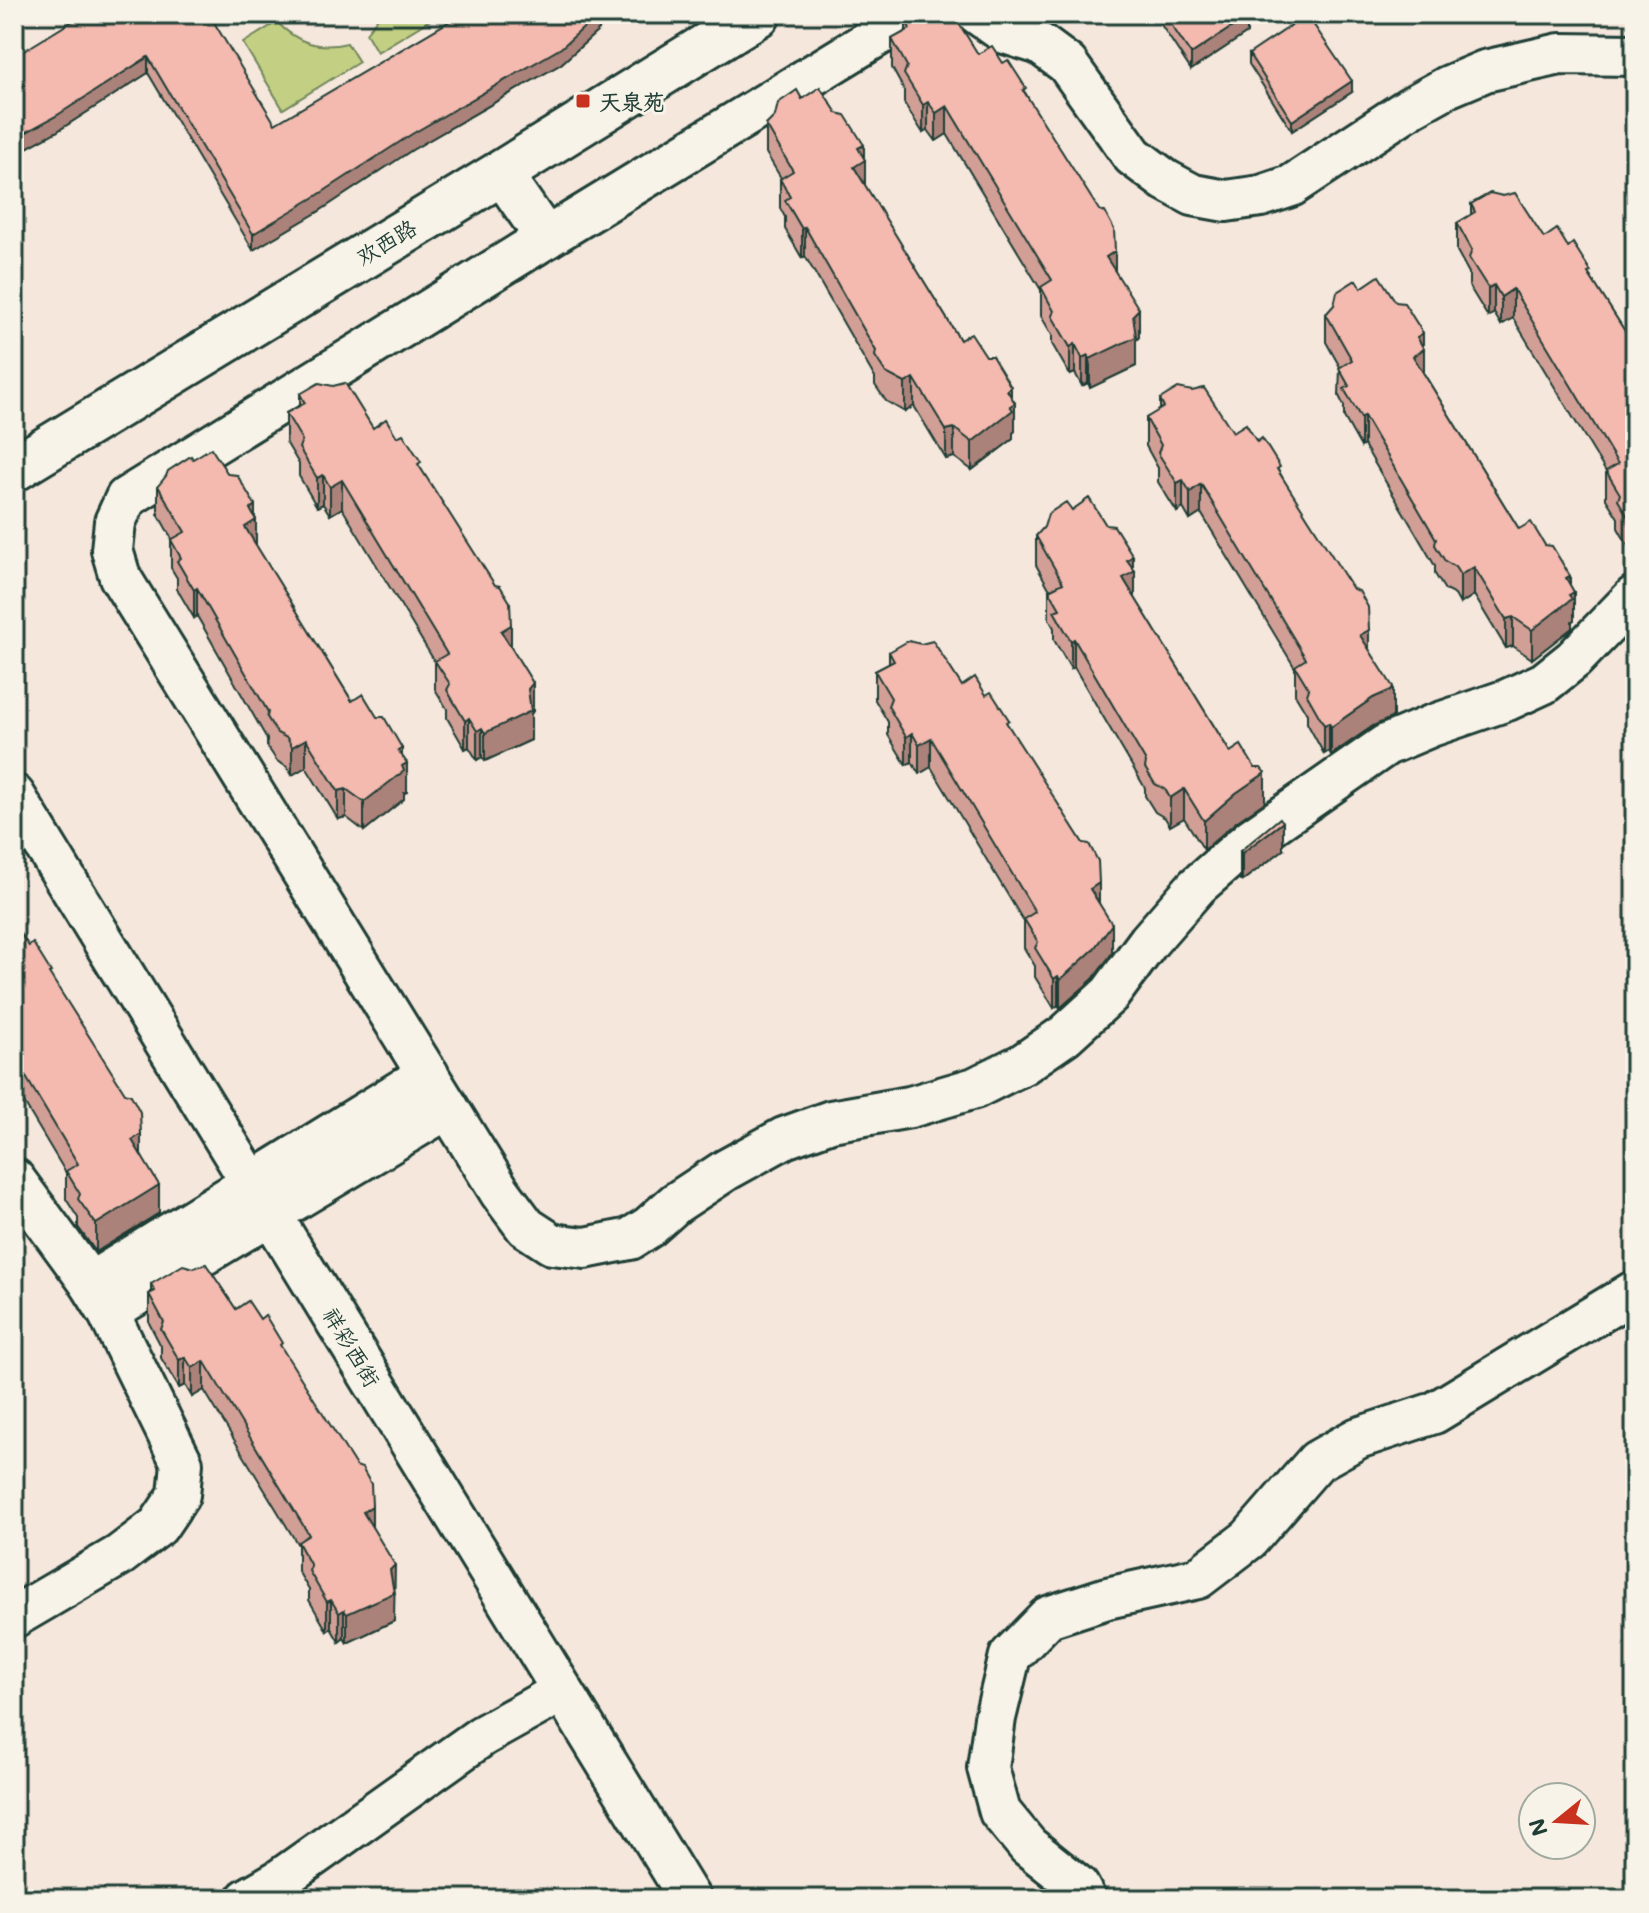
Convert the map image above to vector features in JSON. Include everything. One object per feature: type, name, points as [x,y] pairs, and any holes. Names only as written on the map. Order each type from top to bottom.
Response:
[{"type":"street","name":"欢西路","points":[[14,469],[758,14]]},
{"type":"street","points":[[913,14],[126,498],[115,522],[112,550],[120,577],[500,1192],[526,1227],[552,1244],[585,1248],[630,1239],[726,1170],[784,1138],[831,1121],[910,1107],[975,1088],[1023,1064],[1065,1035],[1110,994],[1149,941],[1197,886],[1251,839],[1386,745],[1544,683],[1574,659],[1635,596]]},
{"type":"street","points":[[978,14],[1005,33],[1040,44],[1067,64],[1133,156],[1165,180],[1193,195],[1226,201],[1261,196],[1291,186],[1411,107],[1485,71],[1560,54],[1635,55]]},
{"type":"street","points":[[501,173],[546,238]]},
{"type":"street","name":"祥彩西街","points":[[14,795],[690,1899]]},
{"type":"street","points":[[99,1297],[438,1091]]},
{"type":"street","points":[[14,1179],[99,1297],[182,1463],[179,1495],[158,1526],[120,1555],[14,1617]]},
{"type":"street","points":[[1085,1899],[1078,1886],[1028,1846],[1000,1812],[988,1768],[995,1718],[1010,1656],[1048,1617],[1107,1598],[1198,1578],[1249,1539],[1317,1461],[1358,1438],[1434,1413],[1635,1291]]},
{"type":"street","points":[[247,1899],[278,1881],[482,1736],[561,1692]]},
{"type":"green space","points":[[381,14],[440,14],[377,52],[366,33]]},
{"type":"green space","points":[[277,22],[292,35],[309,43],[327,46],[347,43],[359,62],[283,109],[243,43]]},
{"type":"building","points":[[84,14],[209,14],[275,124],[462,14],[599,14],[561,48],[412,134],[253,234],[148,57],[14,139],[14,57]]},
{"type":"building","points":[[916,14],[953,14],[978,54],[992,46],[1003,63],[1008,60],[1026,88],[1023,90],[1114,229],[1115,251],[1106,257],[1139,309],[1133,315],[1136,337],[1090,359],[1088,355],[1082,358],[1075,344],[1070,347],[1052,316],[1054,311],[1041,287],[1052,280],[947,106],[936,113],[928,102],[923,105],[904,74],[907,66],[892,39],[910,29],[906,20]]},
{"type":"building","points":[[1164,14],[1245,14],[1247,17],[1191,54]]},
{"type":"building","points":[[1307,15],[1352,81],[1292,121],[1249,54]]},
{"type":"building","points":[[820,87],[837,113],[845,115],[864,145],[858,148],[865,160],[854,167],[960,340],[971,333],[986,356],[992,356],[1011,387],[1007,390],[1015,403],[1010,406],[1013,410],[972,442],[954,428],[946,430],[914,378],[905,383],[886,373],[805,227],[802,229],[785,200],[790,197],[780,179],[793,171],[766,125],[775,116],[778,103],[797,90],[802,99]]},
{"type":"building","points":[[1490,193],[1503,196],[1515,193],[1544,238],[1557,229],[1568,247],[1573,243],[1591,272],[1588,273],[1635,347],[1635,529],[1606,471],[1618,464],[1513,289],[1501,297],[1494,285],[1488,288],[1469,258],[1472,250],[1457,223],[1475,212],[1471,204]]},
{"type":"building","points":[[1379,276],[1396,302],[1404,303],[1423,333],[1417,337],[1424,349],[1413,356],[1519,529],[1531,522],[1545,545],[1552,546],[1570,576],[1566,578],[1574,592],[1569,595],[1572,599],[1532,630],[1513,617],[1506,619],[1474,567],[1460,575],[1455,567],[1445,561],[1435,545],[1436,539],[1364,416],[1361,418],[1344,389],[1349,386],[1339,368],[1352,360],[1326,314],[1334,305],[1337,292],[1356,280],[1361,288]]},
{"type":"building","points":[[319,383],[333,386],[345,383],[373,428],[386,419],[397,437],[403,434],[421,462],[418,464],[495,585],[500,586],[510,602],[511,625],[501,631],[533,683],[528,689],[531,711],[485,733],[482,728],[477,731],[469,718],[465,721],[447,690],[450,684],[435,661],[447,654],[342,480],[330,487],[323,475],[317,478],[299,448],[302,440],[286,413],[305,403],[300,394]]},
{"type":"building","points":[[1178,388],[1192,391],[1204,388],[1233,432],[1246,424],[1257,442],[1262,438],[1280,467],[1277,469],[1353,589],[1359,591],[1368,607],[1369,630],[1360,635],[1393,687],[1331,727],[1329,723],[1324,725],[1307,695],[1309,689],[1295,666],[1306,659],[1201,484],[1190,492],[1183,480],[1177,483],[1158,453],[1161,445],[1146,418],[1164,407],[1160,399]]},
{"type":"building","points":[[211,448],[228,474],[237,475],[255,505],[250,509],[256,520],[245,527],[352,701],[363,694],[377,717],[384,717],[402,748],[398,750],[407,763],[402,766],[404,771],[364,802],[346,789],[338,791],[306,739],[292,747],[287,738],[277,733],[197,588],[194,590],[177,561],[181,558],[171,540],[185,532],[158,486],[168,471]]},
{"type":"building","points":[[1089,498],[1106,525],[1114,526],[1133,556],[1127,560],[1135,571],[1123,578],[1230,752],[1241,745],[1255,768],[1261,768],[1265,773],[1204,821],[1184,789],[1170,798],[1165,789],[1155,784],[1145,768],[1146,762],[1074,639],[1071,641],[1054,611],[1060,609],[1049,590],[1063,583],[1036,536],[1044,527],[1048,514],[1066,502],[1072,510]]},
{"type":"building","points":[[908,641],[921,644],[933,641],[962,686],[975,677],[986,695],[991,692],[1009,720],[1006,722],[1083,843],[1089,844],[1098,861],[1099,883],[1090,889],[1112,924],[1093,950],[1060,980],[1058,976],[1054,979],[1035,948],[1038,942],[1024,919],[1035,912],[931,738],[919,745],[912,733],[906,737],[888,706],[891,698],[875,671],[894,661],[889,652]]},
{"type":"building","points":[[1280,818],[1283,822],[1242,853],[1240,851]]},
{"type":"building","points":[[17,929],[29,946],[33,943],[49,973],[140,1112],[141,1134],[132,1140],[159,1185],[96,1224],[78,1199],[80,1194],[66,1171],[78,1164],[14,1057],[14,931]]},
{"type":"building","points":[[206,1264],[236,1309],[248,1301],[260,1319],[265,1315],[282,1343],[280,1345],[356,1466],[362,1468],[371,1484],[372,1506],[363,1512],[395,1565],[390,1570],[394,1593],[347,1614],[344,1610],[339,1613],[331,1600],[327,1602],[309,1571],[311,1566],[298,1542],[309,1535],[204,1361],[192,1368],[185,1357],[179,1360],[161,1329],[164,1322],[149,1294],[155,1291],[151,1284],[183,1265],[194,1268]]},
{"type":"place","name":"天泉苑","points":[[583,101]]}]
